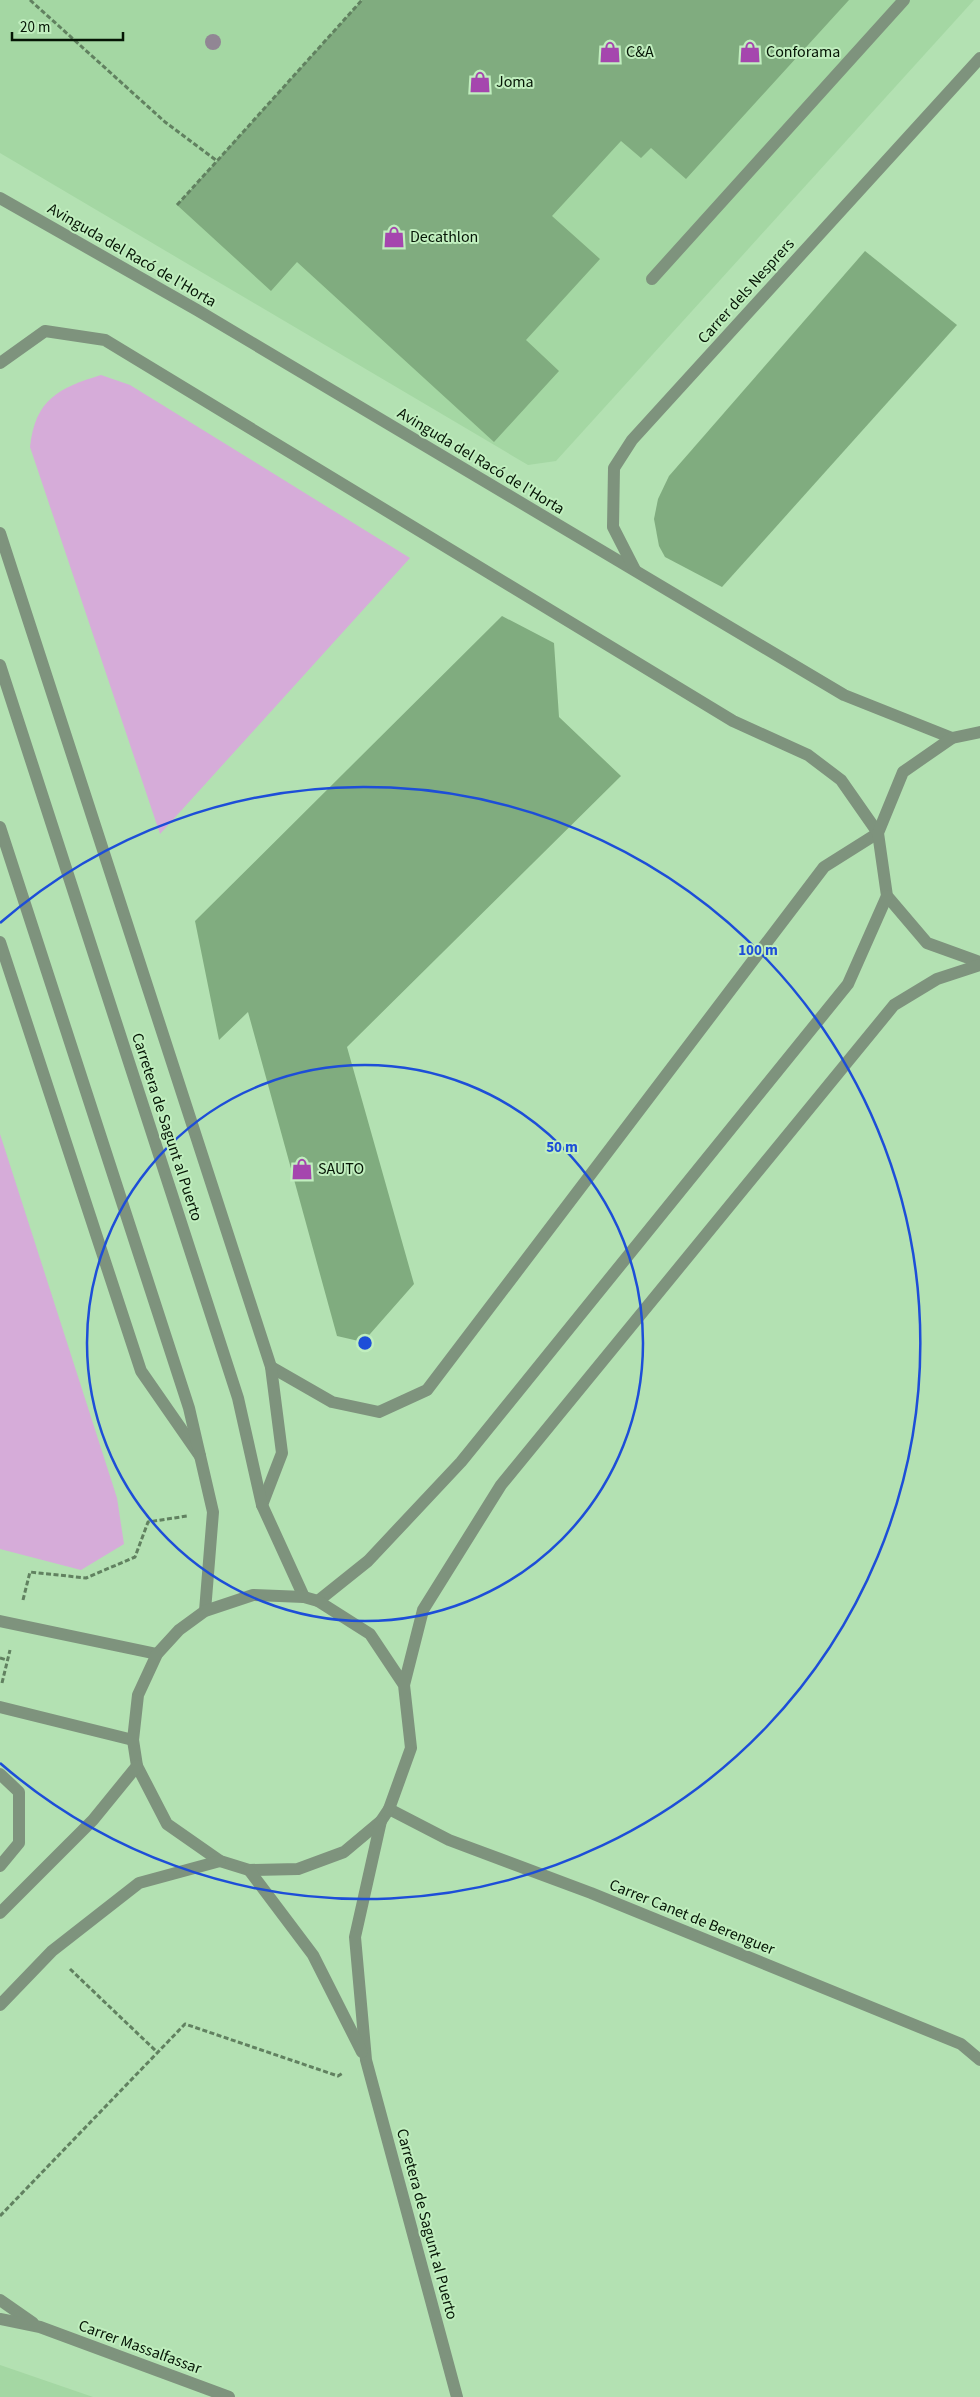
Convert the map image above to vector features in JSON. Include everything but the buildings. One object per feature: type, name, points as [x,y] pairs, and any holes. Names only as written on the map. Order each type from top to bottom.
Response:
[{"type":"street","points":[[652,279],[904,0]]},
{"type":"street","name":"Carrer dels Nesprers","points":[[635,571],[613,527],[614,468],[618,461],[639,434],[980,58]]},
{"type":"street","name":"Avinguda del Racó de l'Horta","points":[[0,198],[197,310],[844,695],[952,738]]},
{"type":"street","points":[[0,363],[45,331],[105,340],[733,721],[808,754],[841,780],[878,834],[887,896],[927,943],[980,964]]},
{"type":"street","points":[[0,533],[270,1367],[282,1453],[262,1505]]},
{"type":"street","name":"Carretera de Sagunt al Puerto","points":[[0,665],[238,1398],[262,1505],[304,1597]]},
{"type":"street","points":[[270,1367],[332,1402],[379,1412],[427,1390],[824,867],[878,834],[903,772],[952,738],[980,732]]},
{"type":"street","points":[[0,827],[189,1408],[213,1512],[205,1611]]},
{"type":"street","points":[[318,1601],[368,1561],[460,1462],[848,984],[887,896]]},
{"type":"street","points":[[0,942],[141,1371],[201,1458]]},
{"type":"street","points":[[404,1685],[370,1634],[318,1601],[304,1597],[253,1595],[205,1611],[178,1630],[157,1654],[138,1695],[133,1740],[137,1766],[167,1824],[220,1862],[249,1870],[298,1870],[344,1852],[381,1821],[389,1809],[411,1748],[404,1685],[423,1610],[501,1485],[894,1005],[937,978],[980,964]]},
{"type":"street","points":[[0,1621],[16,1626],[157,1654]]},
{"type":"street","points":[[0,1707],[133,1740]]},
{"type":"street","points":[[0,1913],[93,1820],[137,1766]]},
{"type":"street","points":[[0,1774],[19,1792],[19,1843],[0,1866]]},
{"type":"street","name":"Carrer Canet de Berenguer","points":[[389,1809],[449,1840],[590,1893],[961,2044],[980,2060]]},
{"type":"street","name":"Carretera de Sagunt al Puerto","points":[[381,1821],[354,1937],[366,2060],[456,2397]]},
{"type":"street","points":[[0,2005],[52,1951],[140,1883],[220,1862]]},
{"type":"street","name":"Carretera de Sagunt al Puerto","points":[[249,1870],[313,1955],[366,2060]]},
{"type":"street","name":"Carrer Massalfassar","points":[[0,2300],[40,2327]]},
{"type":"street","name":"Carrer Massalfassar","points":[[0,2319],[40,2327],[229,2397]]},
{"type":"path","points":[[30,0],[164,122],[217,161]]},
{"type":"path","points":[[177,205],[362,0]]},
{"type":"path","points":[[0,1690],[30,1572],[86,1578],[135,1557],[148,1522],[213,1512]]},
{"type":"path","points":[[0,1658],[7,1660]]},
{"type":"path","points":[[52,1951],[157,2052]]},
{"type":"path","points":[[0,2216],[184,2024],[338,2076],[366,2060]]},
{"type":"shaded area","points":[[0,0],[974,0],[556,461],[528,465],[0,153]]},
{"type":"shaded area","points":[[101,375],[130,385],[410,558],[160,834],[30,447],[37,417],[52,398],[73,385]]},
{"type":"shaded area","points":[[0,1134],[117,1498],[124,1544],[81,1570],[0,1549]]},
{"type":"shaded area","points":[[0,2365],[93,2397],[0,2397]]},
{"type":"place","name":"C&A","points":[[610,52]]},
{"type":"place","name":"Conforama","points":[[750,52]]},
{"type":"place","name":"Joma","points":[[480,82]]},
{"type":"place","name":"Decathlon","points":[[394,237]]},
{"type":"place","name":"SAUTO","points":[[302,1169]]}]
